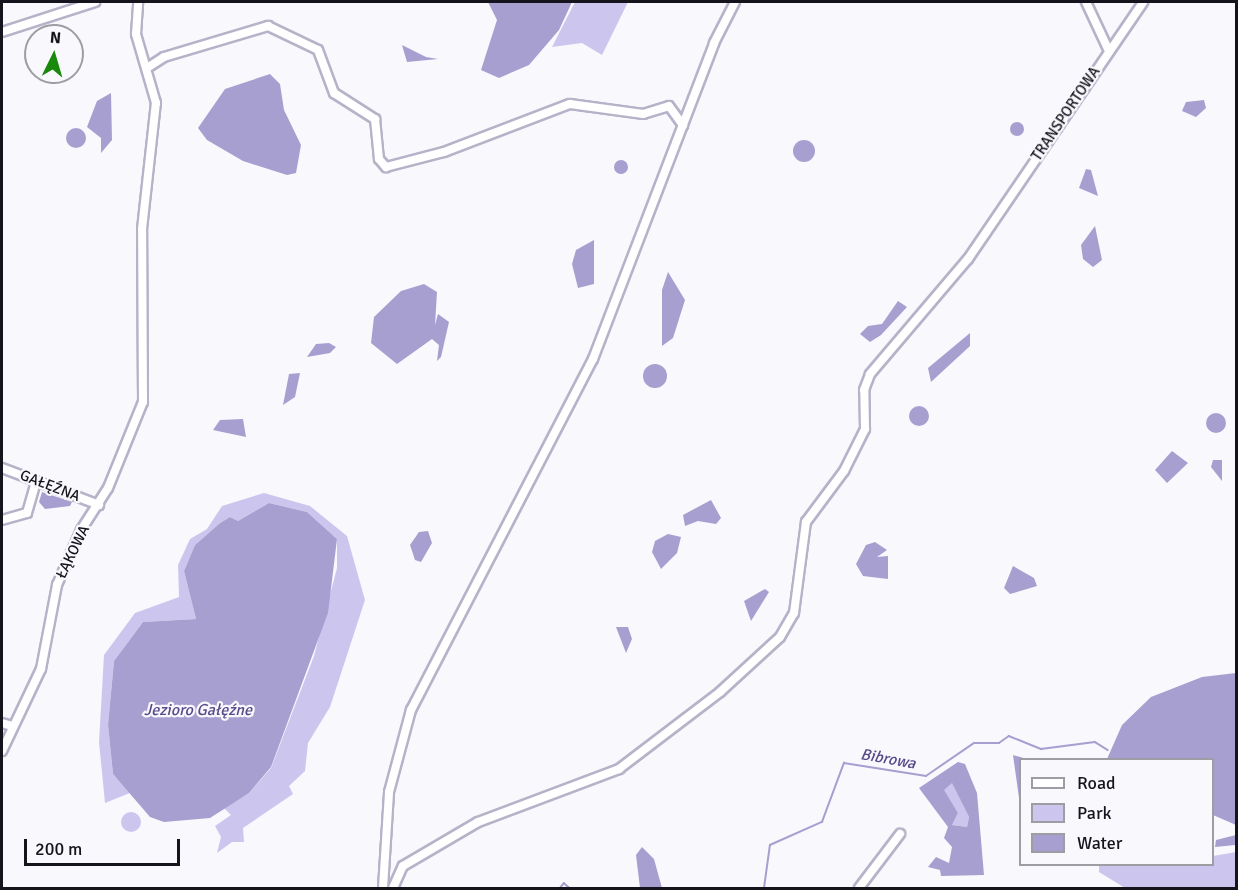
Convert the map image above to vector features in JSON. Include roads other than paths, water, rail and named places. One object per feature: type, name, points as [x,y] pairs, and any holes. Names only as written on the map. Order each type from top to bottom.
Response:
[{"type":"street","points":[[2,32],[95,2]]},
{"type":"street","name":"ŁĄKOWA","points":[[2,751],[41,669],[57,585],[99,504],[120,449],[140,418],[143,356],[142,229],[156,103],[136,34],[138,2]]},
{"type":"street","points":[[383,888],[389,792],[411,710],[592,359],[683,125],[735,2]]},
{"type":"street","points":[[1086,2],[1109,51]]},
{"type":"street","name":"TRANSPORTOWA","points":[[393,888],[403,866],[478,822],[619,769],[720,692],[780,637],[794,613],[809,515],[844,471],[865,429],[864,390],[870,374],[951,282],[1143,2]]},
{"type":"street","points":[[147,68],[164,57],[268,26],[318,50],[331,89],[375,119],[379,159],[386,167],[444,152],[570,104],[643,114],[669,106],[683,125]]},
{"type":"street","name":"GAŁĘŹNA","points":[[2,468],[99,504]]},
{"type":"street","points":[[2,520],[27,513],[36,481]]},
{"type":"street","points":[[2,723],[12,726]]},
{"type":"street","points":[[859,888],[900,834]]},
{"type":"water","points":[[488,2],[572,2],[559,30],[529,65],[499,78],[481,70],[497,20]]},
{"type":"water","points":[[402,45],[426,57],[438,59],[407,62]]},
{"type":"water","points":[[270,74],[280,84],[284,110],[301,145],[296,173],[287,175],[243,161],[207,140],[198,128],[225,89]]},
{"type":"water","points":[[111,93],[112,140],[101,153],[101,138],[87,127],[97,101]]},
{"type":"water","points":[[1204,100],[1206,108],[1196,117],[1182,111],[1186,102]]},
{"type":"water","points":[[1017,122],[1022,124],[1024,129],[1022,134],[1017,136],[1012,134],[1010,129],[1012,124]]},
{"type":"water","points":[[76,128],[83,131],[86,138],[83,145],[76,148],[69,145],[66,138],[69,131]]},
{"type":"water","points":[[804,140],[812,143],[815,151],[812,159],[804,162],[796,159],[793,151],[796,143]]},
{"type":"water","points":[[618,160],[624,160],[628,167],[624,174],[618,174],[614,170],[614,164]]},
{"type":"water","points":[[1086,169],[1091,170],[1098,196],[1079,188]]},
{"type":"water","points":[[1095,226],[1102,260],[1093,267],[1083,259],[1081,245]]},
{"type":"water","points":[[594,240],[594,284],[578,288],[572,264],[576,250]]},
{"type":"water","points":[[668,272],[685,300],[673,338],[662,346],[662,290]]},
{"type":"water","points":[[424,284],[437,292],[435,325],[438,314],[449,322],[441,357],[437,361],[439,345],[432,339],[397,364],[371,343],[374,317],[401,291]]},
{"type":"water","points":[[898,301],[907,307],[881,335],[870,342],[860,334],[868,326],[882,324]]},
{"type":"water","points":[[970,333],[970,346],[931,382],[928,368]]},
{"type":"water","points":[[329,343],[336,347],[330,353],[307,357],[316,344]]},
{"type":"water","points":[[655,364],[664,367],[667,376],[664,385],[655,388],[646,385],[643,376],[646,367]]},
{"type":"water","points":[[300,373],[295,397],[283,405],[289,374]]},
{"type":"water","points":[[915,406],[923,406],[929,412],[929,420],[923,426],[915,426],[909,420],[909,412]]},
{"type":"water","points":[[1216,413],[1223,416],[1226,423],[1223,430],[1216,433],[1209,430],[1206,423],[1209,416]]},
{"type":"water","points":[[243,419],[246,437],[213,430],[220,420]]},
{"type":"water","points":[[1172,451],[1188,463],[1167,483],[1155,470]]},
{"type":"water","points":[[1213,460],[1222,460],[1222,481],[1211,467]]},
{"type":"water","points":[[42,492],[72,502],[70,506],[45,509],[39,502]]},
{"type":"water","points":[[711,500],[721,518],[716,524],[698,521],[685,526],[683,515]]},
{"type":"water","name":"Jezioro Gałęźne","points":[[269,503],[307,512],[337,539],[328,613],[271,767],[249,793],[210,818],[164,822],[150,817],[113,774],[108,725],[114,661],[143,622],[196,619],[184,571],[195,545],[230,517],[238,521]]},
{"type":"water","points":[[428,531],[432,543],[421,562],[415,560],[410,545],[419,532]]},
{"type":"water","points":[[668,534],[681,537],[677,553],[661,569],[652,552],[655,541]]},
{"type":"water","points":[[875,542],[887,550],[877,557],[888,556],[888,579],[863,576],[856,564],[866,545]]},
{"type":"water","points":[[1013,566],[1034,578],[1037,586],[1010,594],[1004,588]]},
{"type":"water","points":[[765,589],[769,592],[751,621],[744,601]]},
{"type":"water","points":[[616,627],[628,627],[632,639],[626,653]]},
{"type":"water","points":[[1236,673],[1236,825],[1214,815],[1214,758],[1107,758],[1122,725],[1151,697],[1202,677]]},
{"type":"water","points":[[1013,755],[1024,758],[1019,758],[1019,798]]},
{"type":"water","points":[[958,762],[965,764],[977,793],[984,875],[941,876],[940,870],[928,867],[936,857],[949,863],[952,847],[944,838],[948,827],[919,788]],"holes":[[[952,783],[969,817],[967,827],[952,825],[958,813],[944,790]]]},
{"type":"water","points":[[1236,835],[1235,845],[1215,847],[1216,840]]},
{"type":"water","points":[[642,847],[654,859],[662,888],[640,888],[636,855]]},
{"type":"waterway","name":"Bibrowa","points":[[764,888],[770,845],[822,822],[844,763],[926,776],[974,743],[999,743],[1009,736],[1041,749],[1095,742],[1108,750]]},
{"type":"waterway","name":"Bibrowa","points":[[560,888],[564,883],[570,888]]}]
